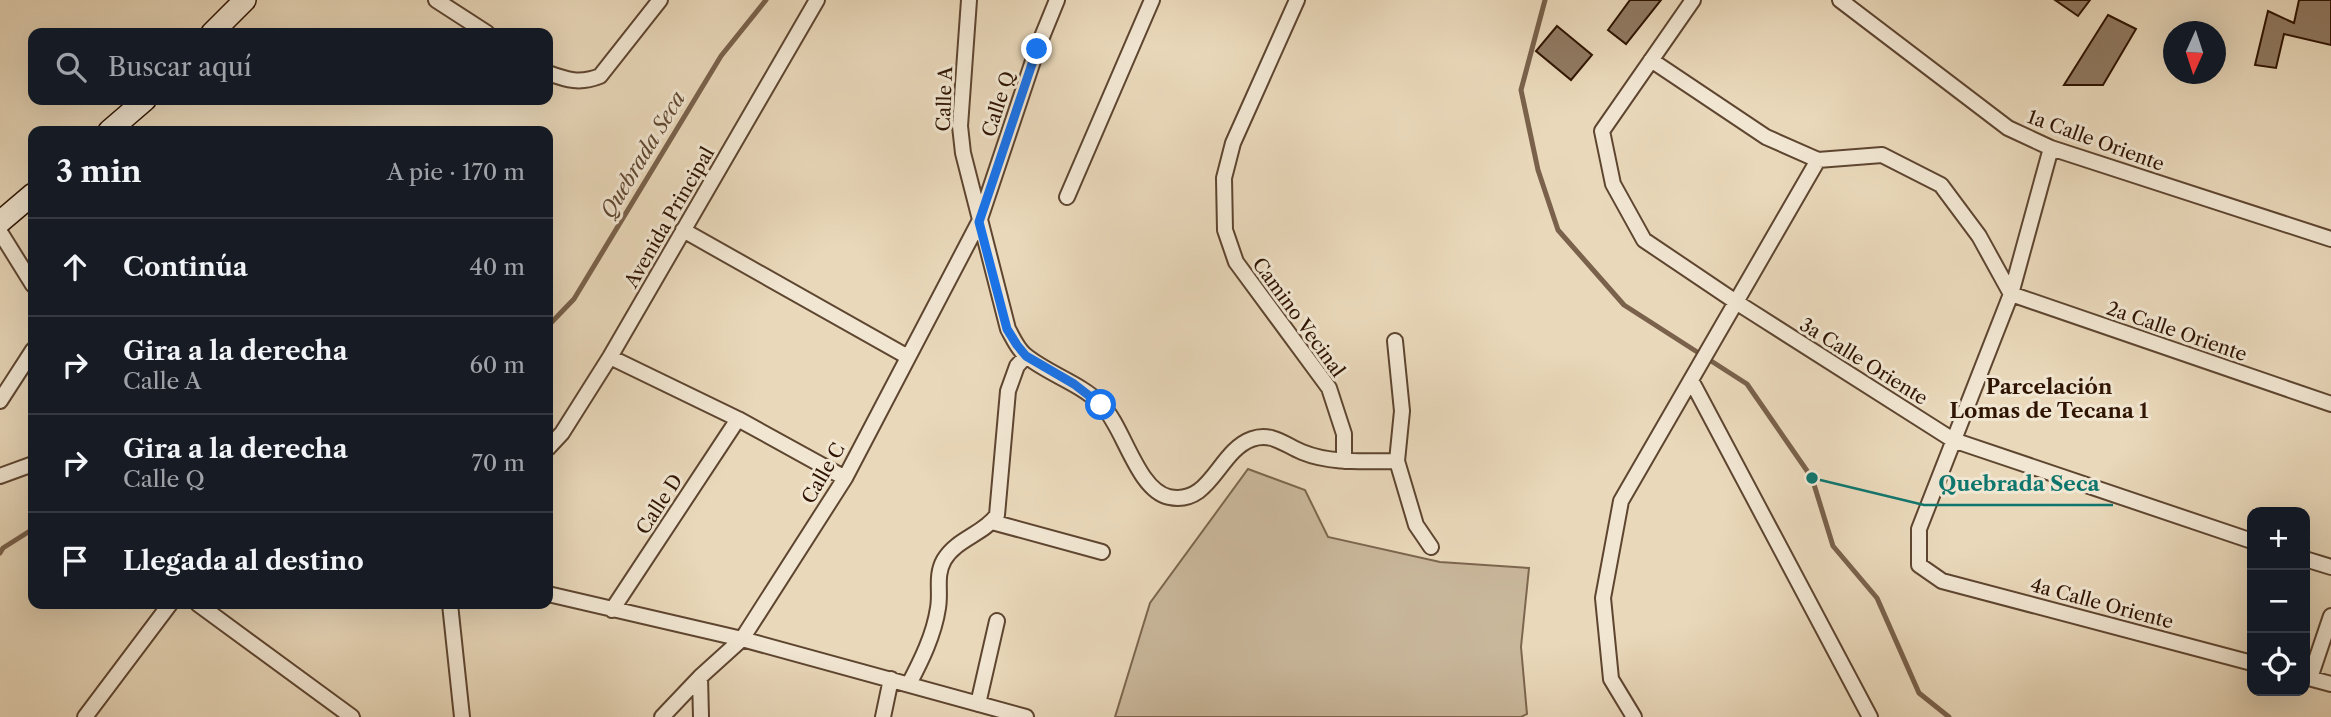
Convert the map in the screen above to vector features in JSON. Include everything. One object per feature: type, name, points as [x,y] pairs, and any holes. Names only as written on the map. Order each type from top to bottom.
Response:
[{"type":"main road","points":[[217,28],[245,0]]},
{"type":"main road","points":[[115,126],[139,105]]},
{"type":"main road","points":[[0,222],[28,198]]},
{"type":"street","points":[[436,0],[479,28]]},
{"type":"street","points":[[553,75],[585,82],[600,76],[660,0]]},
{"type":"street","name":"Avenida Principal","points":[[553,443],[562,433],[610,357],[817,0]]},
{"type":"street","name":"Calle A","points":[[970,0],[960,126],[963,153],[1007,329],[1026,356]]},
{"type":"street","name":"Calle Q","points":[[979,222],[1037,49],[1057,0]]},
{"type":"street","points":[[1067,197],[1152,0]]},
{"type":"street","name":"Camino Vecinal","points":[[1297,0],[1233,143],[1224,177],[1225,230],[1236,262],[1329,388],[1344,434],[1344,461]]},
{"type":"street","name":"3a Calle Oriente","points":[[1693,0],[1602,131],[1613,184],[1644,240],[1953,440],[2247,539]]},
{"type":"street","name":"1a Calle Oriente","points":[[1840,0],[2008,128],[2051,148],[2331,239]]},
{"type":"street","points":[[1651,60],[1766,137],[1818,160],[1882,155],[1941,185],[1979,236],[2011,294]]},
{"type":"street","points":[[1953,440],[2011,294],[2051,148]]},
{"type":"street","points":[[1634,717],[1611,679],[1603,598],[1621,501],[1818,160]]},
{"type":"street","name":"Calle C","points":[[662,717],[700,677],[743,639],[845,478],[979,222]]},
{"type":"street","points":[[683,230],[908,357]]},
{"type":"street","points":[[0,232],[28,277]]},
{"type":"street","name":"2a Calle Oriente","points":[[2011,294],[2331,404]]},
{"type":"street","points":[[1395,341],[1402,411],[1397,461],[1416,525],[1431,547]]},
{"type":"street","points":[[909,684],[923,658],[938,608],[938,584],[944,560],[953,549],[992,522],[997,515],[1011,378],[1026,356],[1074,384],[1101,405],[1148,483],[1156,492],[1170,497],[1186,498],[1200,491],[1236,449],[1252,439],[1272,437],[1301,452],[1344,461],[1397,461]]},
{"type":"street","points":[[610,357],[738,419],[845,478]]},
{"type":"street","points":[[0,401],[28,358]]},
{"type":"street","points":[[1691,380],[1870,717]]},
{"type":"street","name":"Calle D","points":[[612,610],[738,419]]},
{"type":"street","name":"4a Calle Oriente","points":[[1953,440],[1919,528],[1919,565],[1942,581],[2247,662]]},
{"type":"street","points":[[0,476],[28,466]]},
{"type":"street","points":[[992,522],[1102,552]]},
{"type":"street","points":[[2310,561],[2331,568]]},
{"type":"street","points":[[553,595],[743,639],[1026,717]]},
{"type":"street","points":[[85,717],[166,609]]},
{"type":"street","points":[[205,609],[352,717]]},
{"type":"street","points":[[450,609],[461,717]]},
{"type":"street","points":[[2310,669],[2331,616]]},
{"type":"street","points":[[978,704],[997,621]]},
{"type":"street","points":[[700,677],[701,717]]},
{"type":"street","points":[[2310,678],[2331,684]]},
{"type":"street","points":[[883,717],[891,679]]},
{"type":"shaded area","points":[[1248,469],[1305,490],[1328,537],[1440,562],[1529,568],[1521,647],[1527,714],[1521,717],[1115,717],[1150,603]]},
{"type":"building","points":[[1630,0],[1661,0],[1626,44],[1608,30]]},
{"type":"building","points":[[2055,0],[2090,0],[2078,16]]},
{"type":"building","points":[[2299,0],[2331,0],[2331,45],[2284,34],[2276,68],[2255,65],[2268,11],[2294,23]]},
{"type":"building","points":[[2108,15],[2136,29],[2103,85],[2064,85]]},
{"type":"building","points":[[1557,26],[1592,55],[1571,80],[1536,51]]},
{"type":"waterway","name":"Quebrada Seca","points":[[553,321],[574,299],[721,56],[766,0]]},
{"type":"waterway","name":"Quebrada Seca","points":[[1545,0],[1521,90],[1538,170],[1558,230],[1624,305],[1747,384],[1812,478],[1833,546],[1877,598],[1919,693],[1949,717]]},
{"type":"waterway","name":"Quebrada Seca","points":[[0,553],[3,548],[28,532]]},
{"type":"place","name":"Quebrada Seca","points":[[1812,478]]},
{"type":"district","name":"Parcelación Lomas de Tecana 1","points":[[2049,399]]},
{"type":"route","points":[[1037,49],[979,222],[1007,329],[1017,345],[1026,356],[1074,384],[1101,405]]}]
